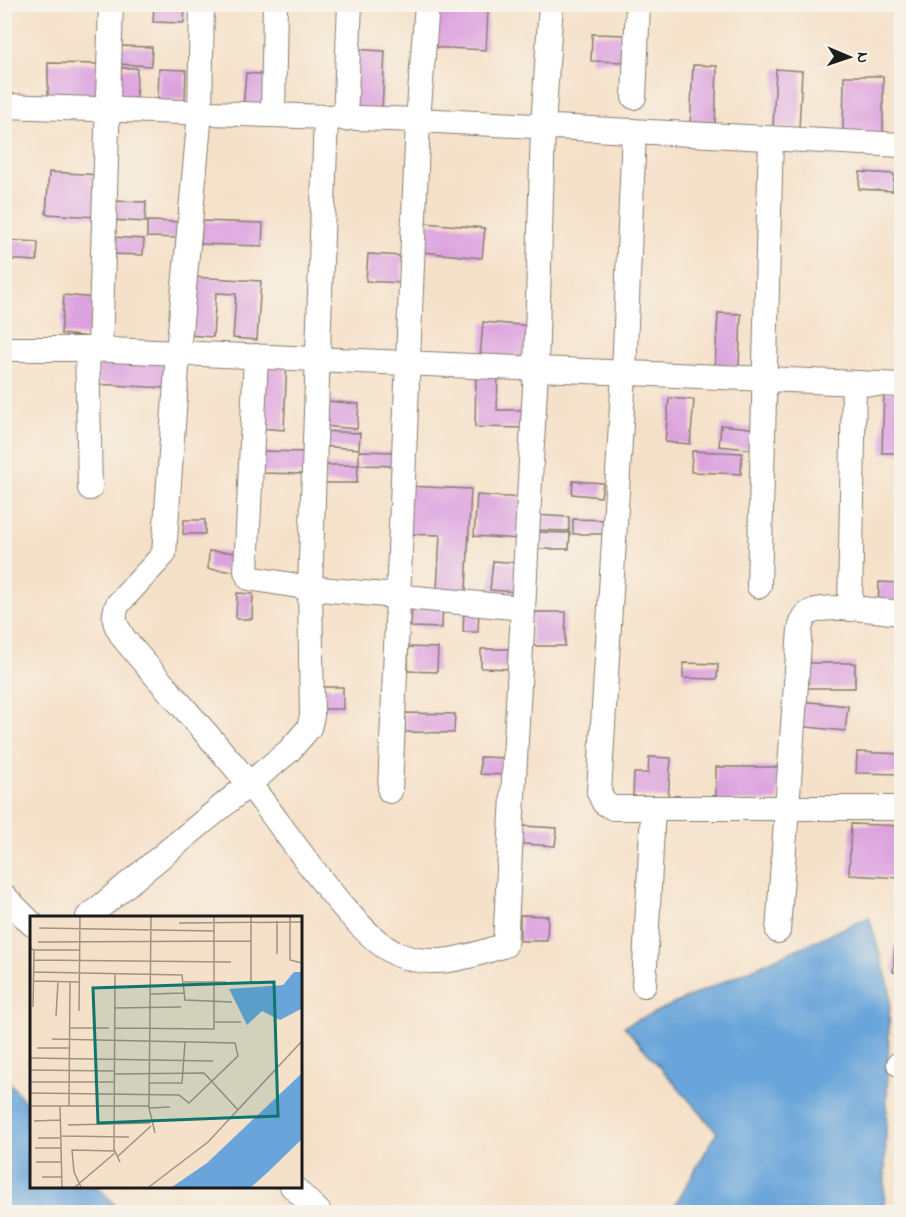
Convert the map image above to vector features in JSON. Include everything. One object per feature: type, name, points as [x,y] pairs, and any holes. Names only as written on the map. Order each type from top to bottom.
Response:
[{"type":"street","points":[[90,488],[94,349],[111,4]]},
{"type":"street","points":[[202,4],[200,113],[178,353],[164,554],[128,591],[115,610],[114,619],[125,640],[249,785],[365,932],[389,950],[413,960],[440,961],[477,954],[506,945],[536,369],[543,127],[551,4]]},
{"type":"street","points":[[273,115],[275,4]]},
{"type":"street","points":[[89,916],[289,751],[309,728],[312,716],[310,588],[318,359],[336,118],[350,4]]},
{"type":"street","points":[[390,791],[418,120],[428,4]]},
{"type":"street","points":[[634,98],[638,4]]},
{"type":"street","points":[[4,106],[418,120],[902,145]]},
{"type":"street","points":[[634,132],[624,373],[599,792],[604,803],[613,808],[902,808]]},
{"type":"street","points":[[759,586],[771,138]]},
{"type":"street","points":[[4,349],[94,349],[902,385]]},
{"type":"street","points":[[256,356],[246,571],[249,578],[256,581],[310,588],[523,608]]},
{"type":"street","points":[[850,609],[854,383]]},
{"type":"street","points":[[778,931],[800,629],[804,617],[812,611],[850,609],[902,613]]},
{"type":"street","points":[[644,985],[653,809]]},
{"type":"street","points":[[4,896],[30,922]]},
{"type":"street","points":[[294,1187],[319,1212]]},
{"type":"water","points":[[869,917],[890,989],[884,1212],[671,1212],[717,1132],[624,1026]]},
{"type":"water","points":[[5,1077],[30,1108],[30,1187],[98,1187],[122,1212],[5,1212]]},
{"type":"building","points":[[154,4],[185,4],[184,23],[153,22]]},
{"type":"building","points":[[429,8],[488,11],[486,50],[427,47]]},
{"type":"building","points":[[592,34],[629,35],[628,62],[591,61]]},
{"type":"building","points":[[118,46],[152,47],[151,66],[117,64]]},
{"type":"building","points":[[351,49],[385,51],[382,111],[348,109]]},
{"type":"building","points":[[48,63],[100,64],[99,98],[48,97]]},
{"type":"building","points":[[693,65],[717,66],[715,129],[690,128]]},
{"type":"building","points":[[115,68],[137,68],[136,103],[114,102]]},
{"type":"building","points":[[159,69],[186,70],[185,100],[158,99]]},
{"type":"building","points":[[776,69],[802,71],[799,129],[773,127]]},
{"type":"building","points":[[246,73],[271,75],[268,110],[243,108]]},
{"type":"building","points":[[844,76],[883,76],[883,134],[843,134]]},
{"type":"building","points":[[49,172],[100,175],[97,217],[46,214]]},
{"type":"building","points":[[860,172],[894,174],[893,191],[859,189]]},
{"type":"building","points":[[113,201],[146,202],[145,222],[112,220]]},
{"type":"building","points":[[147,221],[184,222],[183,238],[147,237]]},
{"type":"building","points":[[202,221],[263,223],[262,246],[201,244]]},
{"type":"building","points":[[424,223],[485,228],[482,258],[422,252]]},
{"type":"building","points":[[112,237],[144,239],[143,255],[111,254]]},
{"type":"building","points":[[4,240],[38,242],[37,261],[4,259]]},
{"type":"building","points":[[368,254],[403,256],[401,283],[366,281]]},
{"type":"building","points":[[192,277],[261,281],[257,340],[233,338],[236,294],[216,293],[213,337],[189,335]]},
{"type":"building","points":[[64,295],[94,298],[90,337],[61,334]]},
{"type":"building","points":[[718,313],[741,314],[739,366],[715,365]]},
{"type":"building","points":[[483,322],[534,326],[531,362],[480,358]]},
{"type":"building","points":[[96,353],[169,356],[167,388],[94,384]]},
{"type":"building","points":[[262,358],[287,359],[284,430],[259,428]]},
{"type":"building","points":[[476,373],[498,374],[497,410],[529,410],[528,428],[475,427]]},
{"type":"building","points":[[884,392],[902,392],[902,453],[882,453]]},
{"type":"building","points":[[669,398],[694,400],[690,444],[665,442]]},
{"type":"building","points":[[326,401],[359,404],[357,429],[324,426]]},
{"type":"building","points":[[721,425],[759,429],[757,450],[719,446]]},
{"type":"building","points":[[321,431],[360,433],[359,449],[320,446]]},
{"type":"building","points":[[260,451],[308,452],[308,474],[259,473]]},
{"type":"building","points":[[359,451],[397,452],[397,466],[359,465]]},
{"type":"building","points":[[692,451],[742,453],[741,474],[691,472]]},
{"type":"building","points":[[325,465],[358,465],[357,483],[325,483]]},
{"type":"building","points":[[573,481],[603,483],[601,497],[572,494]]},
{"type":"building","points":[[405,486],[471,489],[466,591],[437,590],[440,535],[403,534]]},
{"type":"building","points":[[477,495],[522,498],[519,539],[474,536]]},
{"type":"building","points":[[533,515],[569,517],[569,531],[533,530]]},
{"type":"building","points":[[573,519],[608,520],[608,534],[573,534]]},
{"type":"building","points":[[184,520],[205,520],[205,534],[183,534]]},
{"type":"building","points":[[532,532],[570,533],[569,549],[532,549]]},
{"type":"building","points":[[209,551],[241,553],[240,572],[208,569]]},
{"type":"building","points":[[493,561],[519,563],[517,592],[490,590]]},
{"type":"building","points":[[879,582],[900,583],[899,610],[878,609]]},
{"type":"building","points":[[237,593],[253,594],[252,619],[236,619]]},
{"type":"building","points":[[412,603],[443,604],[442,628],[411,627]]},
{"type":"building","points":[[464,608],[479,609],[478,632],[463,632]]},
{"type":"building","points":[[532,612],[566,612],[565,646],[531,646]]},
{"type":"building","points":[[408,647],[438,648],[437,672],[408,671]]},
{"type":"building","points":[[481,649],[513,649],[513,669],[481,668]]},
{"type":"building","points":[[683,663],[718,664],[717,679],[683,678]]},
{"type":"building","points":[[802,663],[855,663],[855,688],[802,688]]},
{"type":"building","points":[[319,687],[343,687],[343,709],[319,709]]},
{"type":"building","points":[[801,701],[848,706],[845,731],[798,726]]},
{"type":"building","points":[[405,713],[455,714],[454,733],[405,732]]},
{"type":"building","points":[[857,752],[902,754],[902,774],[856,773]]},
{"type":"building","points":[[480,757],[510,758],[509,775],[480,774]]},
{"type":"building","points":[[649,757],[671,758],[668,798],[633,796],[634,773],[648,773]]},
{"type":"building","points":[[716,767],[778,767],[778,801],[716,801]]},
{"type":"building","points":[[851,824],[902,826],[902,878],[849,875]]},
{"type":"building","points":[[523,826],[557,828],[555,846],[522,844]]},
{"type":"building","points":[[520,915],[548,916],[547,941],[520,941]]},
{"type":"building","points":[[895,943],[902,944],[902,973],[893,972]]}]
